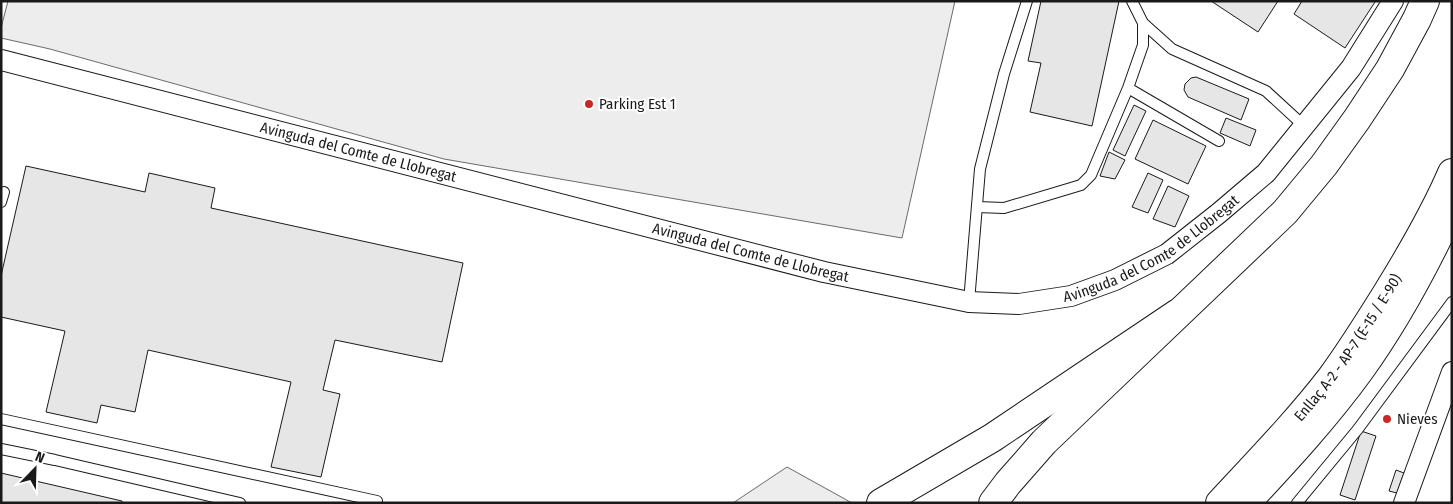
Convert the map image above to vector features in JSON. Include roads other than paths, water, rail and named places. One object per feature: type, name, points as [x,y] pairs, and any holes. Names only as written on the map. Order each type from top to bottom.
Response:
[{"type":"highway","points":[[994,503],[1008,483],[1044,442],[1285,212],[1324,165],[1357,119],[1390,69],[1425,1]]},
{"type":"highway","name":"Enllaç A-2 - AP-7 (E-15 / E-90)","points":[[1220,503],[1277,443],[1331,378],[1370,321],[1414,248],[1436,208],[1452,173]]},
{"type":"highway","points":[[1246,503],[1313,429],[1360,370],[1406,298],[1452,208]]},
{"type":"highway","points":[[881,503],[992,438],[1178,313]]},
{"type":"street","name":"Avinguda del Comte de Llobregat","points":[[1,60],[824,272],[969,302],[1019,304],[1071,296],[1115,280],[1167,254],[1219,213],[1266,173],[1351,68],[1393,1]]},
{"type":"street","points":[[1404,503],[1452,372]]},
{"type":"lane","points":[[969,302],[980,169],[1004,74],[1027,1]]},
{"type":"lane","points":[[1132,1],[1143,23],[1172,50],[1266,91],[1304,126]]},
{"type":"lane","points":[[977,207],[1004,208],[1081,185],[1091,175],[1128,88],[1143,45],[1143,23]]},
{"type":"lane","points":[[1128,88],[1218,141]]},
{"type":"lane","points":[[1297,503],[1358,429],[1452,302]]},
{"type":"lane","points":[[1,419],[377,501]]},
{"type":"lane","points":[[1,449],[240,503]]},
{"type":"place","name":"Parking Est 1","points":[[589,104]]},
{"type":"place","name":"Nieves","points":[[1387,419]]}]
